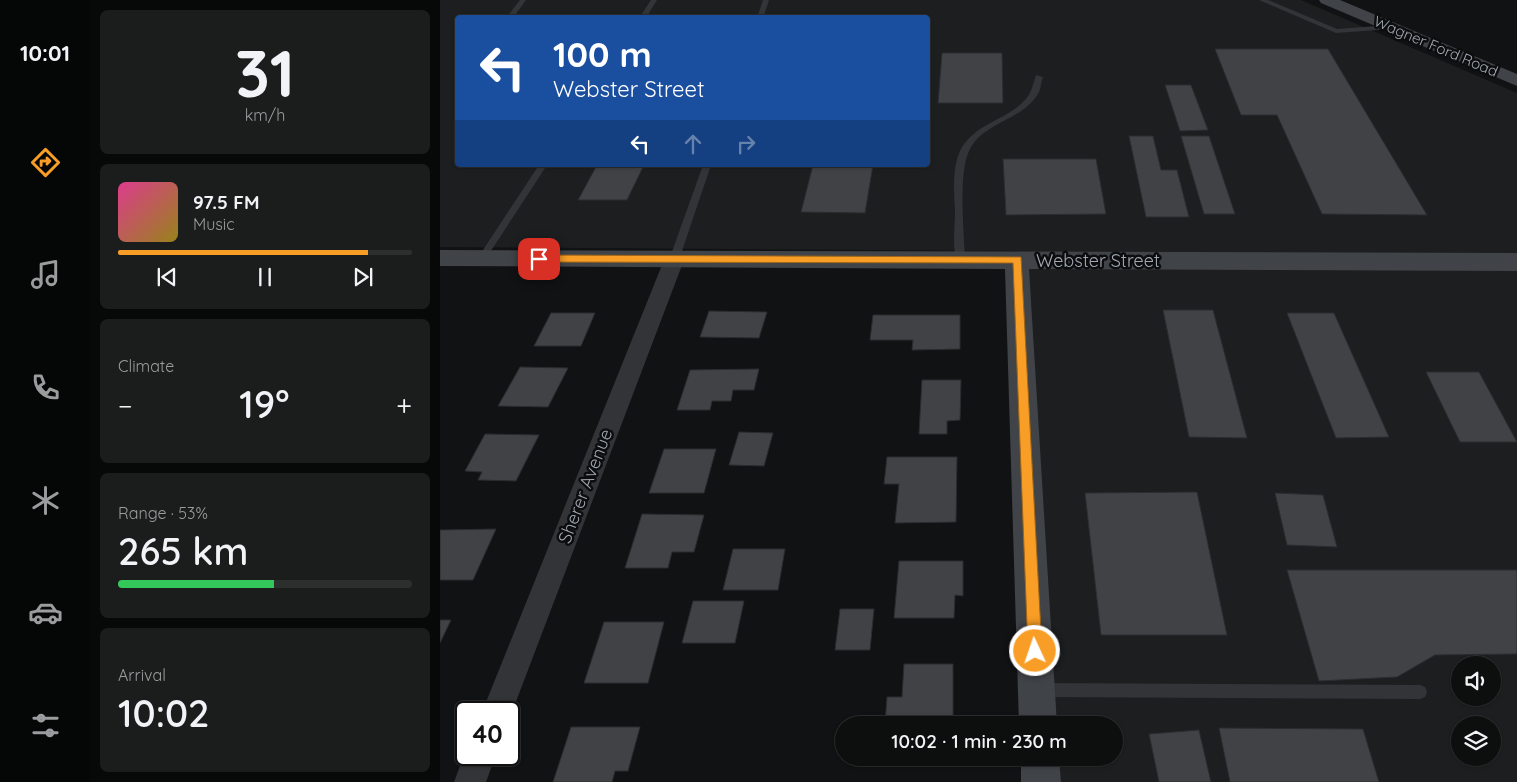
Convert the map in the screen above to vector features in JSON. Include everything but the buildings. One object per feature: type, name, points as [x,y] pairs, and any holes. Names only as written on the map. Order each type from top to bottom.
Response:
[{"type":"street","name":"Wagner Ford Road","points":[[1327,0],[1517,81]]},
{"type":"street","name":"Webster Street","points":[[440,258],[1517,262]]},
{"type":"street","name":"Sherer Avenue","points":[[501,701],[674,260]]},
{"type":"street","points":[[1018,260],[1038,716]]},
{"type":"street","points":[[470,782],[476,766]]},
{"type":"street","points":[[1040,766],[1041,782]]},
{"type":"lane","points":[[511,15],[523,0]]},
{"type":"lane","points":[[644,15],[654,0]]},
{"type":"lane","points":[[761,15],[766,0]]},
{"type":"lane","points":[[1262,0],[1336,31],[1390,27]]},
{"type":"lane","points":[[960,259],[964,153],[978,134],[1029,103],[1038,88],[1038,77]]},
{"type":"lane","points":[[482,258],[542,167]]},
{"type":"lane","points":[[674,260],[706,167]]},
{"type":"lane","points":[[1037,690],[1420,692]]},
{"type":"shaded area","points":[[440,0],[1301,0],[1517,93],[1517,782],[1049,782],[1048,766],[1123,766],[1123,716],[1045,716],[1018,251],[440,247]]},
{"type":"route","points":[[539,259],[1018,260],[1035,651]]}]
